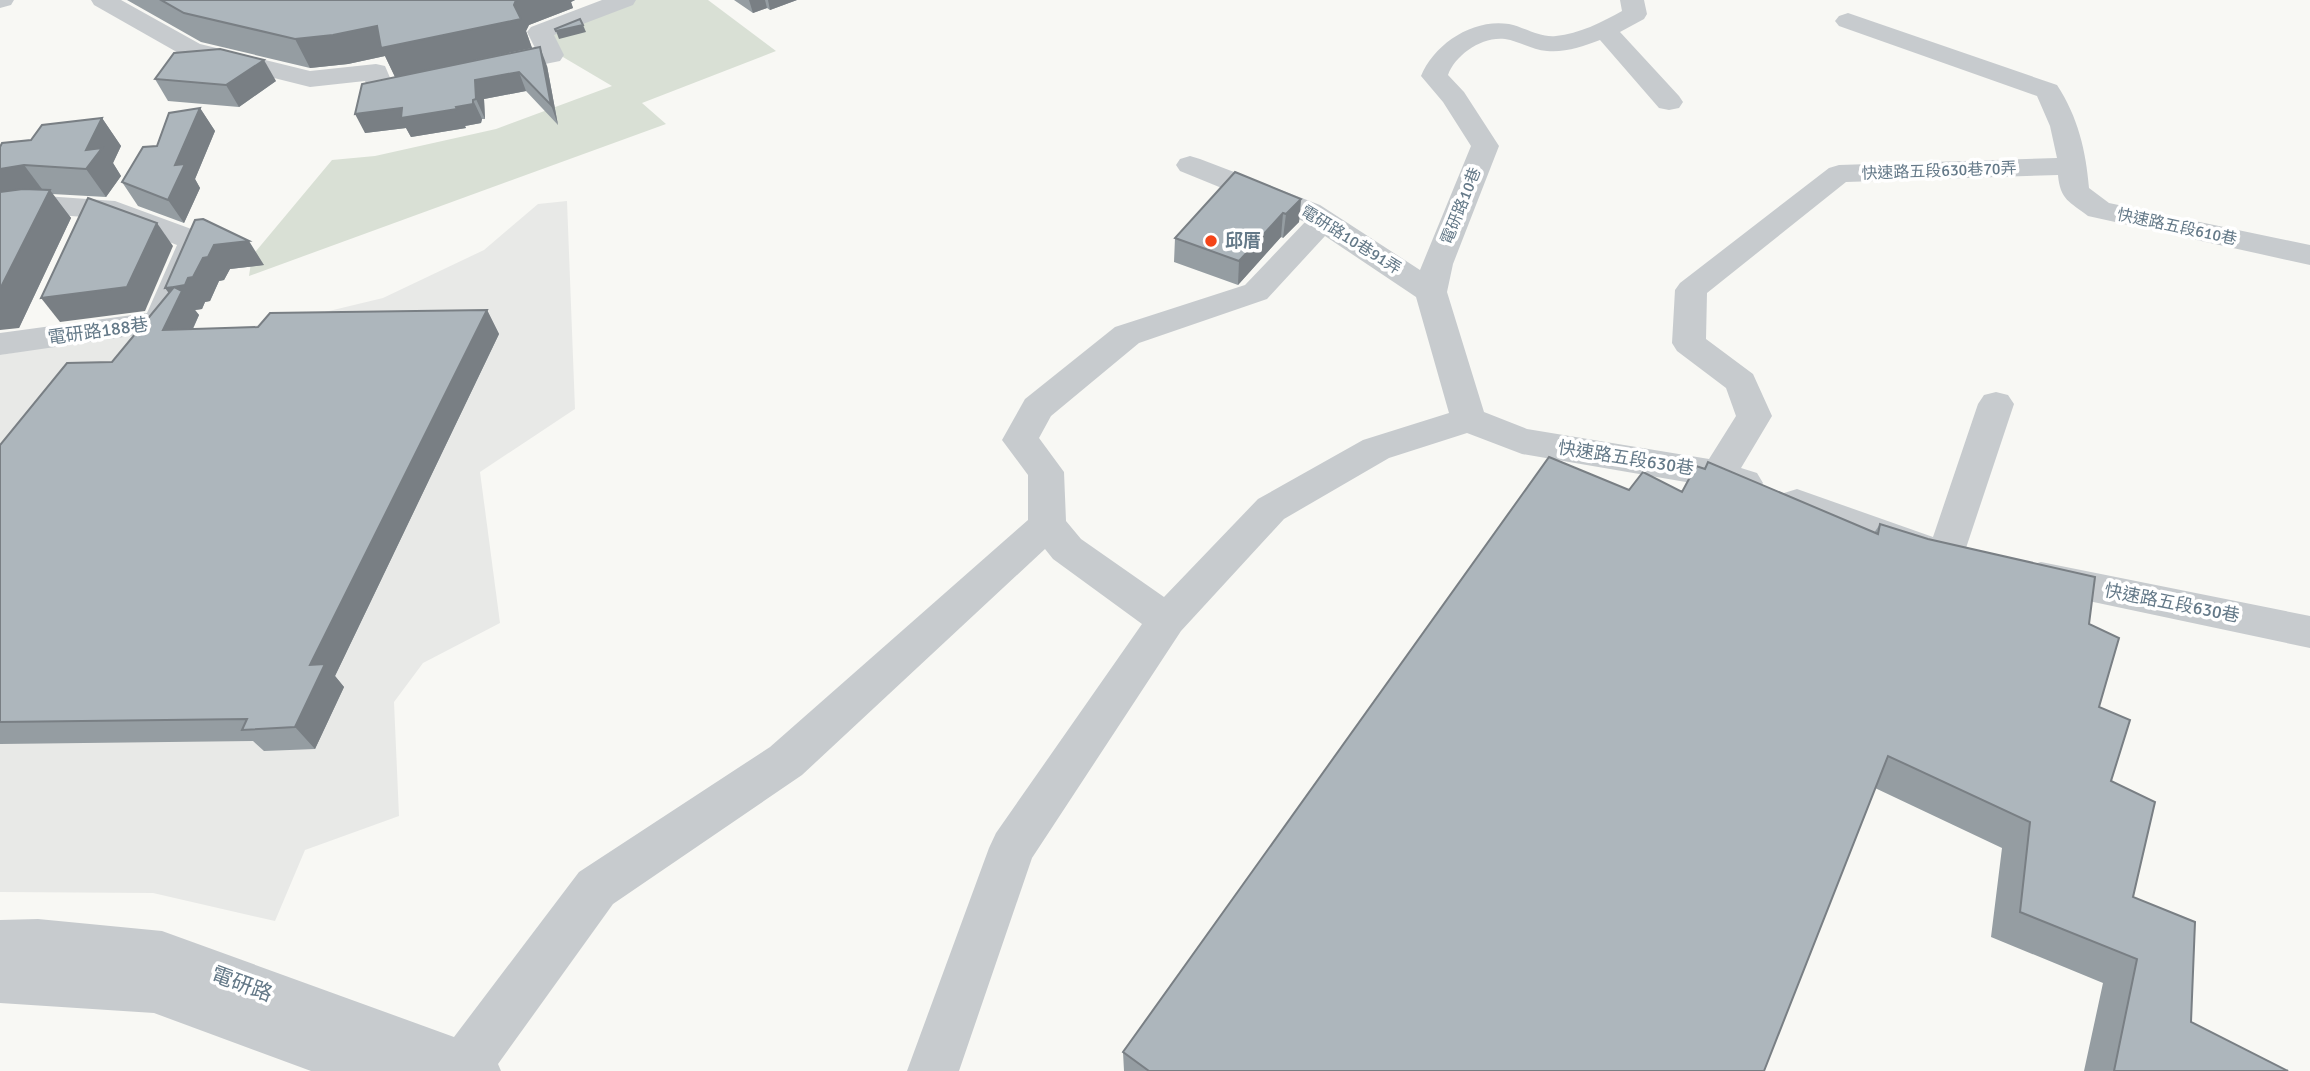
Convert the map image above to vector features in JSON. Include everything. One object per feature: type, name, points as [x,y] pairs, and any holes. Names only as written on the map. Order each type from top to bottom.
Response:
[{"type":"street","points":[[103,0],[191,50],[310,79],[376,72],[381,90],[551,55],[540,32],[624,0]]},
{"type":"street","name":"電研路10巷","points":[[1430,292],[1437,264],[1485,146],[1454,98],[1434,76],[1437,63],[1450,52],[1480,35],[1503,31],[1553,44],[1605,30],[1635,14],[1632,0]]},
{"type":"street","points":[[1848,21],[2047,91],[2061,111],[2073,166]]},
{"type":"street","points":[[1605,30],[1669,102]]},
{"type":"street","name":"電研路10巷91弄","points":[[1190,165],[1261,190],[1324,219],[1430,292]]},
{"type":"street","name":"快速路五段610巷","points":[[2073,166],[2074,191],[2099,211],[2310,255]]},
{"type":"street","name":"快速路五段630巷70弄","points":[[1719,474],[1754,416],[1741,382],[1689,342],[1691,290],[1839,174],[2073,166]]},
{"type":"street","name":"電研路188巷","points":[[0,211],[45,205],[106,210],[194,241],[160,322],[0,344]]},
{"type":"street","points":[[1167,620],[1067,549],[1046,525],[1046,472],[1020,440],[1037,408],[1127,335],[1256,292],[1324,219]]},
{"type":"street","points":[[933,1071],[1012,848],[1167,620],[1270,509],[1377,449],[1469,419],[1430,292]]},
{"type":"street","points":[[33,340],[50,304]]},
{"type":"street","points":[[1945,558],[1996,404]]},
{"type":"street","name":"快速路五段630巷","points":[[1469,419],[1522,441],[1719,474],[1945,558],[2310,632]]},
{"type":"street","points":[[467,1070],[596,888],[786,761],[1046,525]]},
{"type":"street","name":"電研路","points":[[3,974],[38,943],[162,955],[467,1070]]},
{"type":"street","name":"電研路","points":[[3,974],[154,988],[382,1071]]},
{"type":"shaded area","points":[[624,0],[708,0],[776,51],[642,103],[666,124],[249,276],[252,256],[332,160],[375,156],[496,129],[612,86],[546,47],[540,32]]},
{"type":"shaded area","points":[[567,201],[575,409],[480,472],[500,623],[423,663],[394,702],[399,816],[305,850],[275,921],[153,893],[0,892],[0,355],[157,328],[195,330],[275,324],[383,298],[484,250],[538,204]]},
{"type":"building","points":[[161,0],[516,0],[514,5],[521,19],[381,48],[377,26],[295,39],[184,13]]},
{"type":"building","points":[[580,19],[583,25],[556,31],[555,29]]},
{"type":"building","points":[[540,47],[551,105],[519,72],[475,80],[476,99],[473,104],[456,107],[457,109],[401,118],[402,108],[355,114],[362,84]]},
{"type":"building","points":[[220,49],[264,60],[226,85],[155,79],[174,53]]},
{"type":"building","points":[[200,108],[175,165],[185,164],[168,200],[122,182],[143,147],[157,146],[169,113]]},
{"type":"building","points":[[102,118],[86,150],[102,148],[86,169],[24,165],[0,169],[2,143],[31,140],[42,125]]},
{"type":"building","points":[[1235,172],[1301,199],[1286,214],[1283,213],[1239,261],[1175,238]]},
{"type":"building","points":[[50,190],[0,289],[0,192]]},
{"type":"building","points":[[88,198],[157,223],[127,287],[41,298]]},
{"type":"building","points":[[203,219],[249,241],[214,245],[208,257],[203,258],[193,277],[188,278],[185,285],[165,288],[195,220]]},
{"type":"building","points":[[174,287],[182,291],[163,330],[258,327],[270,313],[487,310],[310,665],[325,664],[295,727],[242,730],[247,719],[0,722],[0,445],[67,363],[112,362]]},
{"type":"building","points":[[1549,457],[1629,490],[1643,472],[1682,492],[1696,466],[1705,469],[1708,462],[1878,534],[1880,524],[1928,539],[2095,577],[2089,624],[2119,638],[2099,707],[2130,720],[2111,781],[2155,802],[2133,897],[2195,922],[2191,1022],[2288,1071],[2114,1071],[2137,959],[2020,912],[2030,822],[1888,756],[1764,1071],[1149,1071],[1123,1052]]},
{"type":"place","name":"邱厝","points":[[1211,241]]}]
